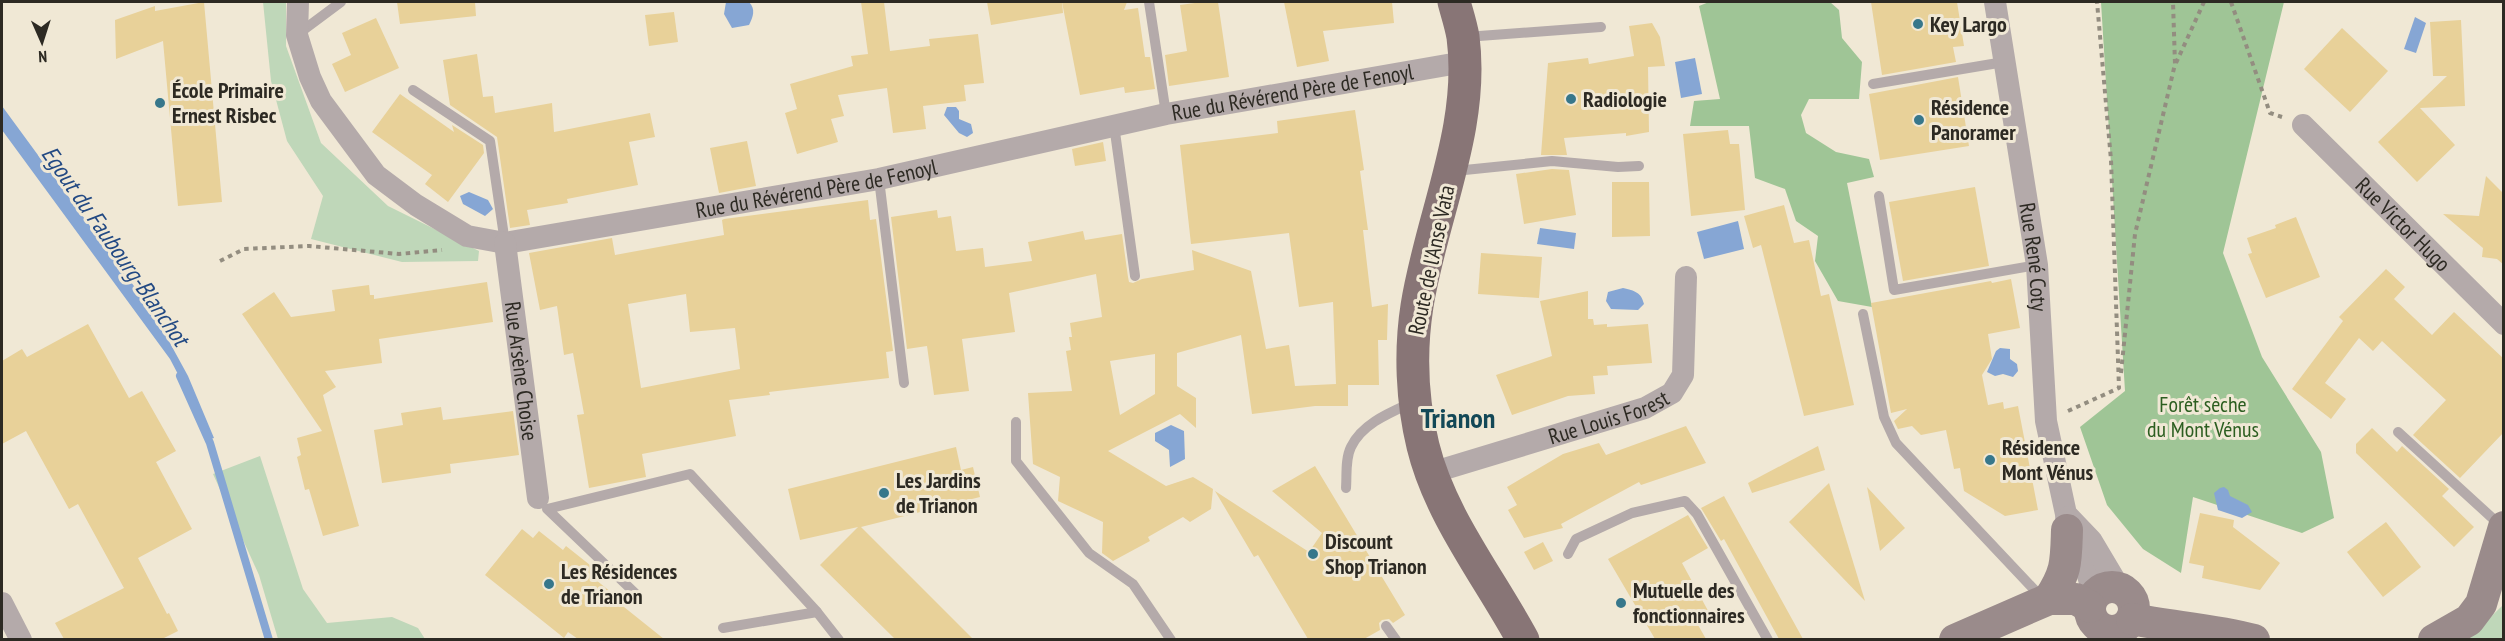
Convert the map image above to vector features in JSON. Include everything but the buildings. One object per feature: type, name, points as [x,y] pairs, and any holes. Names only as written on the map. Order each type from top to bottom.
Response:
[{"type":"main road","name":"Route de l'Anse Vata","points":[[1455,2],[1463,49],[1463,96],[1449,171],[1417,304],[1413,353],[1417,401],[1423,443],[1431,473],[1455,523],[1524,639]]},
{"type":"street","name":"Rue du Révérend Père de Fenoyl","points":[[298,2],[297,35],[310,77],[321,101],[376,175],[416,205],[467,236],[505,243],[879,179],[1166,114],[1388,77],[1463,49]]},
{"type":"street","name":"Rue René Coty","points":[[1995,2],[2037,265],[2046,421],[2067,522]]},
{"type":"street","name":"Rue Victor Hugo","points":[[2303,125],[2504,324]]},
{"type":"street","name":"Rue Arsène Choise","points":[[505,243],[538,498]]},
{"type":"street","name":"Rue Louis Forest","points":[[1431,473],[1645,408],[1672,393],[1683,375],[1686,278]]},
{"type":"street","points":[[2047,600],[2062,579],[2066,565],[2067,522]]},
{"type":"street","points":[[2067,522],[2091,540],[2110,615]]},
{"type":"street","points":[[2434,639],[2469,620],[2481,604],[2503,527]]},
{"type":"street","points":[[1955,639],[2047,600],[2076,599],[2110,615],[2239,636]]},
{"type":"street","points":[[2,603],[21,639]]},
{"type":"lane","points":[[297,35],[341,2]]},
{"type":"lane","points":[[1149,2],[1166,114]]},
{"type":"lane","points":[[1463,49],[1601,27]]},
{"type":"lane","points":[[1873,84],[2004,62]]},
{"type":"lane","points":[[413,90],[490,141],[505,243]]},
{"type":"lane","points":[[1114,125],[1135,276]]},
{"type":"lane","points":[[1449,171],[1552,161],[1618,167],[1639,166]]},
{"type":"lane","points":[[879,179],[904,383]]},
{"type":"lane","points":[[1879,196],[1894,290],[2037,265]]},
{"type":"lane","points":[[1863,314],[1884,417],[1896,443],[2047,600]]},
{"type":"lane","points":[[1346,489],[1351,448],[1360,434],[1384,415],[1417,401]]},
{"type":"lane","points":[[1016,422],[1016,461],[1089,553],[1133,584],[1170,639]]},
{"type":"lane","points":[[2398,432],[2503,527]]},
{"type":"lane","points":[[636,594],[547,509],[690,474],[817,612],[838,639]]},
{"type":"lane","points":[[1568,554],[1576,539],[1632,513],[1685,501],[1697,514],[1768,639]]},
{"type":"lane","points":[[723,628],[817,612]]},
{"type":"lane","points":[[1386,626],[1396,639]]},
{"type":"path","points":[[2097,2],[2111,160],[2119,388]]},
{"type":"path","points":[[2174,2],[2175,64]]},
{"type":"path","points":[[2119,388],[2135,234],[2175,64],[2204,2]]},
{"type":"path","points":[[2231,2],[2270,113],[2303,125]]},
{"type":"path","points":[[220,261],[244,249],[309,246],[399,254],[446,249]]},
{"type":"path","points":[[2046,421],[2119,388]]},
{"type":"green space","points":[[263,2],[286,2],[286,46],[321,143],[388,206],[479,251],[478,261],[402,262],[311,239],[323,196],[287,141],[271,81]]},
{"type":"green space","points":[[1709,2],[1830,2],[1839,10],[1842,38],[1862,62],[1859,99],[1809,99],[1801,115],[1806,133],[1836,152],[1869,159],[1874,177],[1847,183],[1872,307],[1838,301],[1815,261],[1818,236],[1796,221],[1785,189],[1755,178],[1749,126],[1690,126],[1694,101],[1720,99],[1699,6]]},
{"type":"green space","name":"Forêt sèche du Mont Vénus","points":[[2101,2],[2284,2],[2223,253],[2262,357],[2321,452],[2334,518],[2302,533],[2193,497],[2181,573],[2143,549],[2107,505],[2080,427],[2125,391]]},
{"type":"green space","points":[[260,456],[303,589],[327,623],[392,617],[418,628],[425,639],[278,639],[259,575],[213,474]]},
{"type":"green space","points":[[2503,605],[2503,639],[2468,639]]},
{"type":"water","points":[[726,2],[749,2],[753,16],[749,25],[732,28],[724,14]]},
{"type":"water","points":[[2415,17],[2426,23],[2416,53],[2404,49]]},
{"type":"water","points":[[1695,58],[1702,94],[1681,98],[1675,62]]},
{"type":"water","points":[[2,106],[153,312],[188,376],[214,438],[206,440],[191,399],[170,359],[2,130]]},
{"type":"water","points":[[947,107],[956,107],[959,111],[959,119],[971,124],[973,133],[967,137],[959,133],[944,115]]},
{"type":"water","points":[[469,192],[488,200],[493,209],[485,216],[463,204],[460,196]]},
{"type":"water","points":[[1738,221],[1744,249],[1704,259],[1697,232]]},
{"type":"water","points":[[1540,228],[1576,233],[1574,249],[1537,244]]},
{"type":"water","points":[[1623,288],[1639,294],[1644,304],[1638,310],[1611,309],[1606,301],[1608,292]]},
{"type":"water","points":[[2000,348],[2010,349],[2010,359],[2017,364],[2018,371],[2013,377],[2003,374],[1995,376],[1987,372],[1996,351]]},
{"type":"water","points":[[1171,425],[1184,431],[1185,459],[1170,467],[1169,450],[1155,441],[1155,433]]},
{"type":"water","points":[[2224,487],[2230,496],[2248,505],[2252,512],[2242,518],[2218,510],[2214,493]]},
{"type":"waterway","name":"Egout du Faubourg-Blanchot","points":[[180,376],[210,443],[269,640]]},
{"type":"place","name":"Key Largo","points":[[1918,24]]},
{"type":"place","name":"Radiologie","points":[[1571,99]]},
{"type":"place","name":"École Primaire Ernest Risbec","points":[[160,103]]},
{"type":"place","name":"Résidence Panoramer","points":[[1919,120]]},
{"type":"place","name":"Résidence Mont Vénus","points":[[1990,460]]},
{"type":"place","name":"Les Jardins de Trianon","points":[[884,493]]},
{"type":"place","name":"Discount Shop Trianon","points":[[1313,554]]},
{"type":"place","name":"Les Résidences de Trianon","points":[[549,584]]},
{"type":"place","name":"Mutuelle des fonctionnaires","points":[[1621,603]]},
{"type":"district","name":"Trianon","points":[[1458,418]]}]
